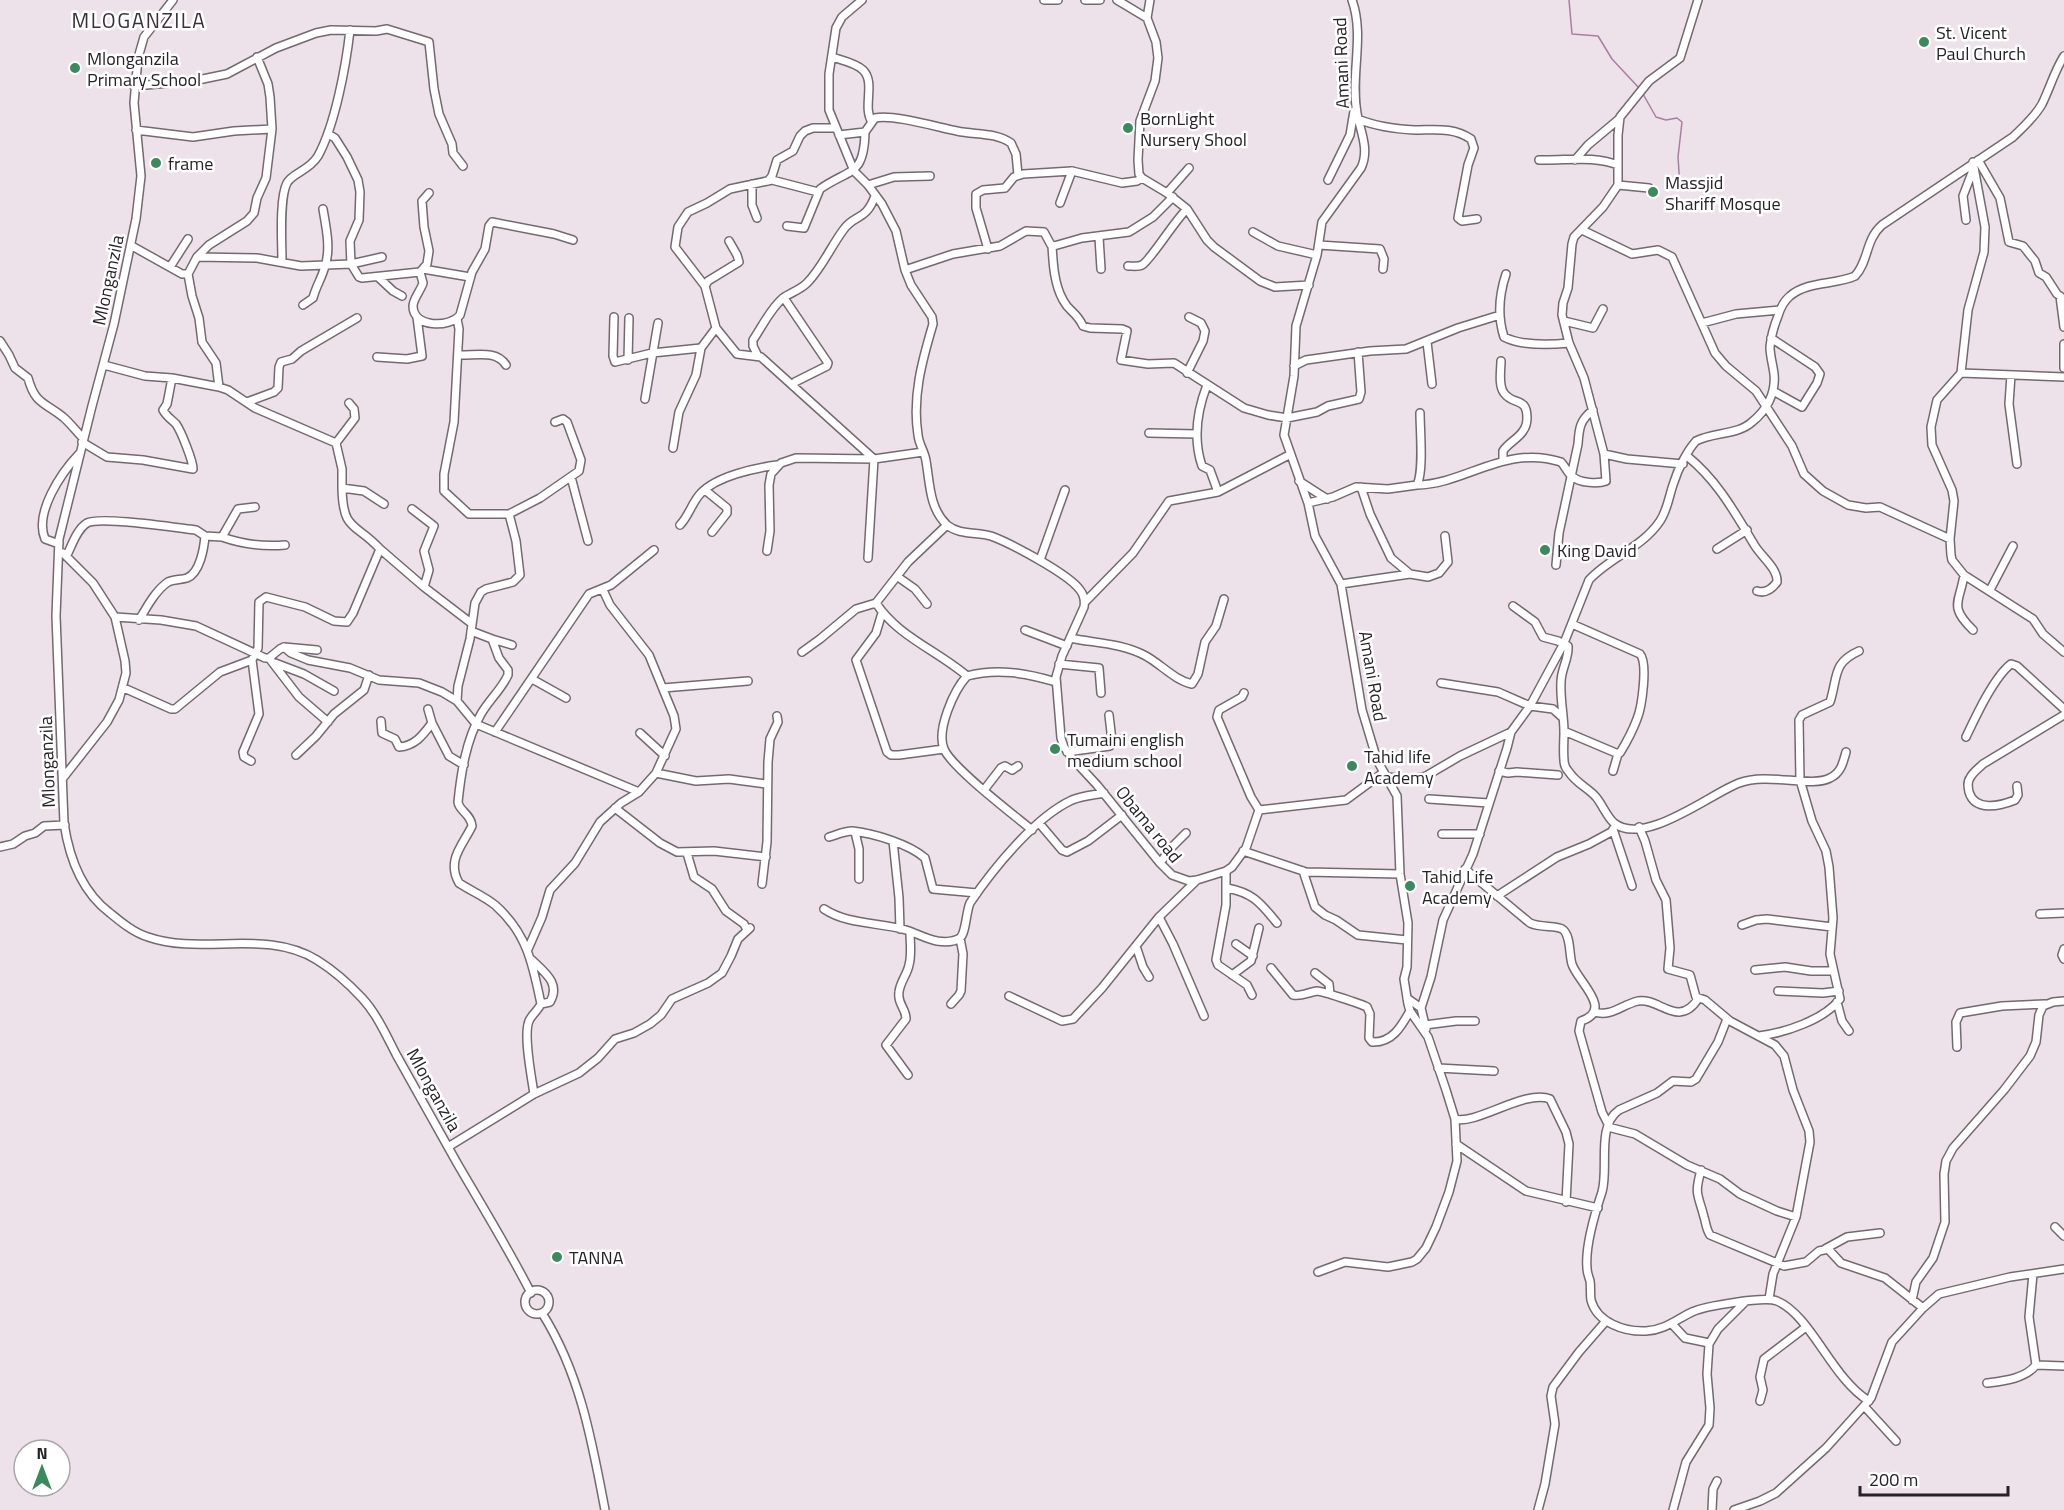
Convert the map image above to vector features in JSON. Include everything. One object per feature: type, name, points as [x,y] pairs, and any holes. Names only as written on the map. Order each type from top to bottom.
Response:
[{"type":"street","name":"Mlonganzila","points":[[173,0],[144,37],[138,58],[134,86],[141,176],[132,246],[104,365],[64,516],[59,547],[56,616],[64,825],[74,862],[83,884],[100,906],[147,937],[184,943],[263,944],[284,948],[315,959],[350,986],[363,999],[382,1028],[531,1293]]},
{"type":"street","points":[[862,0],[838,22],[828,104],[854,171],[868,185],[896,231],[910,285],[932,317],[933,324],[918,380],[917,433],[926,458],[931,495],[947,525],[958,530],[997,539],[1040,560],[1078,586],[1085,602],[1133,553],[1169,501],[1218,492],[1289,456]]},
{"type":"street","points":[[1044,0],[1058,0]]},
{"type":"street","points":[[1085,0],[1100,0]]},
{"type":"street","points":[[1117,0],[1147,18]]},
{"type":"street","points":[[1150,0],[1147,18],[1157,46],[1158,58],[1155,81],[1140,122],[1138,168],[1142,178],[1170,195],[1187,209],[1214,247],[1260,281],[1275,287],[1310,285]]},
{"type":"street","name":"Amani Road","points":[[1318,1272],[1344,1262],[1388,1267],[1417,1259],[1426,1248],[1449,1192],[1455,1170],[1456,1144],[1455,1119],[1428,1038],[1410,1011],[1407,998],[1404,979],[1407,967],[1408,923],[1400,874],[1397,795],[1377,760],[1362,710],[1341,584],[1315,537],[1308,503],[1289,456],[1284,435],[1294,366],[1296,326],[1310,285],[1319,245],[1320,229],[1326,216],[1365,159],[1365,145],[1356,103],[1358,36],[1356,11],[1352,0]]},
{"type":"street","points":[[1575,160],[1588,145],[1619,119],[1649,81],[1680,58],[1698,0]]},
{"type":"street","points":[[134,86],[193,81],[227,74],[257,57],[316,33],[331,30],[376,31],[387,29],[429,42],[439,114],[453,144],[453,153],[463,166]]},
{"type":"street","points":[[282,261],[286,184],[289,179],[310,167],[317,158],[328,134],[340,88],[350,30]]},
{"type":"street","points":[[1428,1038],[1421,1008],[1431,977],[1443,920],[1480,834],[1511,732],[1530,706],[1564,643],[1589,580],[1596,572],[1642,541],[1660,521],[1674,480],[1696,441],[1717,433],[1745,428],[1767,406],[1773,391],[1774,379],[1771,338],[1780,310],[1787,299],[1796,292],[1855,276],[1862,266],[1872,236],[1878,228],[2013,137],[2037,112],[2064,56]]},
{"type":"street","points":[[219,387],[216,363],[201,342],[199,318],[188,274],[197,256],[226,233],[247,221],[254,213],[257,198],[266,178],[272,129],[268,84],[257,57]]},
{"type":"street","points":[[832,57],[858,67],[866,73],[868,114],[872,122]]},
{"type":"street","points":[[1328,180],[1352,129],[1356,103]]},
{"type":"street","points":[[787,226],[804,228],[818,192],[827,184],[854,171],[863,159],[865,132],[876,117],[1002,138],[1014,149],[1018,175]]},
{"type":"street","points":[[1358,119],[1381,127],[1417,130],[1436,128],[1456,131],[1471,139],[1474,148],[1468,165],[1458,218],[1462,221],[1477,219]]},
{"type":"street","points":[[1308,503],[1327,499],[1352,488],[1388,489],[1436,483],[1503,460],[1536,458],[1560,461],[1574,478],[1599,483],[1606,481],[1604,454],[1593,410],[1584,378],[1569,343],[1562,309],[1568,288],[1574,237],[1603,207],[1618,185],[1619,119]]},
{"type":"street","points":[[768,181],[777,160],[793,151],[804,132],[813,128],[837,132],[865,132]]},
{"type":"street","points":[[136,130],[193,137],[234,131],[272,129]]},
{"type":"street","points":[[328,134],[334,138],[347,157],[358,180],[360,215],[350,241],[351,264],[360,278],[422,271],[470,277]]},
{"type":"street","points":[[1539,160],[1591,159],[1606,160],[1618,165]]},
{"type":"street","points":[[1966,220],[1963,196],[1975,164]]},
{"type":"street","points":[[1975,164],[2000,198],[2009,242],[2023,246],[2035,261],[2039,273],[2046,277],[2062,298],[2064,327]]},
{"type":"street","points":[[1975,164],[1984,227],[1984,247],[1968,310],[1961,373],[1937,400],[1931,427],[1932,445],[1952,490],[1954,501],[1950,539],[1952,560],[1964,575],[2033,619],[2052,644],[2064,652]]},
{"type":"street","points":[[1052,245],[1063,245],[1082,238],[1121,235],[1135,230],[1153,217],[1189,168]]},
{"type":"street","points":[[988,249],[976,208],[976,194],[983,190],[1005,188],[1018,175],[1072,171],[1122,183],[1142,178]]},
{"type":"street","points":[[1060,203],[1072,171]]},
{"type":"street","points":[[868,185],[894,177],[930,176]]},
{"type":"street","points":[[758,356],[737,354],[716,328],[705,286],[675,247],[678,227],[691,210],[730,189],[768,181],[818,192]]},
{"type":"street","points":[[752,184],[752,205],[757,218]]},
{"type":"street","points":[[1618,185],[1649,188]]},
{"type":"street","points":[[377,357],[422,356],[413,303],[423,284],[422,271],[427,264],[429,251],[422,201],[429,193]]},
{"type":"street","points":[[874,459],[758,356],[753,346],[753,339],[776,306],[808,282],[845,227],[865,215],[875,196]]},
{"type":"street","points":[[303,305],[313,298],[316,285],[326,265],[327,246],[323,209]]},
{"type":"street","points":[[1128,266],[1138,266],[1147,261],[1170,228],[1187,209]]},
{"type":"street","points":[[416,314],[420,319],[432,324],[457,319],[470,277],[485,249],[489,226],[492,222],[573,240]]},
{"type":"street","points":[[1582,230],[1632,254],[1658,250],[1672,257],[1708,340],[1720,359],[1749,384],[1767,406],[1792,446],[1804,474],[1823,491],[1848,505],[1866,508],[1880,507],[1950,539]]},
{"type":"street","points":[[905,270],[953,254],[1000,246],[1029,231],[1046,234],[1052,245],[1059,290],[1065,303],[1078,315],[1083,326],[1127,330],[1121,360],[1148,364],[1172,363],[1253,412],[1287,418],[1317,412],[1328,406],[1359,399],[1362,392],[1358,352]]},
{"type":"street","points":[[1253,232],[1278,246],[1317,255]]},
{"type":"street","points":[[1099,237],[1101,269]]},
{"type":"street","points":[[170,267],[188,238]]},
{"type":"street","points":[[705,286],[708,281],[739,262],[729,241]]},
{"type":"street","points":[[1319,245],[1380,249],[1384,259],[1383,269]]},
{"type":"street","points":[[132,246],[182,274],[188,274]]},
{"type":"street","points":[[197,256],[282,261],[301,266],[351,264],[382,257]]},
{"type":"street","points":[[1506,274],[1499,295],[1503,333],[1509,339],[1540,344],[1569,343]]},
{"type":"street","points":[[378,277],[402,296]]},
{"type":"street","points":[[784,298],[828,363],[827,366],[795,382],[793,386]]},
{"type":"street","points":[[1564,321],[1593,328],[1603,309]]},
{"type":"street","points":[[1702,322],[1742,313],[1780,310]]},
{"type":"street","points":[[1294,366],[1306,360],[1358,352],[1402,350],[1458,328],[1500,315]]},
{"type":"street","points":[[614,317],[614,361],[619,362],[652,353],[701,348]]},
{"type":"street","points":[[1187,373],[1205,331],[1201,323],[1189,317]]},
{"type":"street","points":[[247,402],[274,392],[278,388],[281,362],[292,359],[301,351],[357,318]]},
{"type":"street","points":[[628,360],[629,318]]},
{"type":"street","points":[[457,319],[459,323],[458,355],[453,433],[444,474],[444,491],[467,514],[509,514],[540,498],[579,471],[581,460],[567,422],[563,419],[555,422]]},
{"type":"street","points":[[645,399],[658,323]]},
{"type":"street","points":[[673,448],[676,419],[683,399],[696,375],[701,348],[716,328]]},
{"type":"street","points":[[1771,338],[1815,367],[1820,374],[1802,407],[1773,391]]},
{"type":"street","points":[[0,341],[15,368],[28,378],[31,391],[39,400],[65,418],[83,440],[107,457],[143,460],[193,469],[191,456],[184,446],[177,426],[163,410],[167,404],[171,378]]},
{"type":"street","points":[[1427,342],[1432,384]]},
{"type":"street","points":[[2064,344],[2064,368]]},
{"type":"street","points":[[458,355],[496,356],[502,358],[506,365]]},
{"type":"street","points":[[1501,361],[1503,393],[1527,409],[1524,430],[1504,448],[1503,460]]},
{"type":"street","points":[[104,365],[145,376],[171,378],[219,387],[264,412],[336,442]]},
{"type":"street","points":[[1961,373],[2064,377]]},
{"type":"street","points":[[2011,375],[2009,404],[2017,464]]},
{"type":"street","points":[[1207,385],[1199,406],[1197,434],[1202,466],[1210,470],[1218,492]]},
{"type":"street","points":[[336,442],[355,418],[354,409],[349,403]]},
{"type":"street","points":[[1556,565],[1557,545],[1569,486],[1574,478],[1580,423],[1593,410]]},
{"type":"street","points":[[1417,486],[1420,459],[1420,413]]},
{"type":"street","points":[[1149,433],[1197,434]]},
{"type":"street","points":[[336,442],[342,469],[342,507],[348,522],[471,627],[492,639],[512,645]]},
{"type":"street","points":[[63,779],[107,722],[124,688],[125,661],[115,617],[93,583],[59,547],[45,539],[42,533],[44,510],[65,470],[80,452]]},
{"type":"street","points":[[680,525],[705,490],[726,478],[796,458],[874,459],[923,452]]},
{"type":"street","points":[[1604,454],[1627,459],[1683,464]]},
{"type":"street","points":[[1688,456],[1722,493],[1778,578],[1770,590],[1757,591]]},
{"type":"street","points":[[868,558],[874,459]]},
{"type":"street","points":[[767,551],[770,531],[769,484],[771,474],[777,465]]},
{"type":"street","points":[[571,477],[588,541]]},
{"type":"street","points":[[1299,481],[1327,499]]},
{"type":"street","points":[[1361,487],[1370,514],[1391,558],[1410,574]]},
{"type":"street","points":[[342,488],[364,491],[384,504]]},
{"type":"street","points":[[705,490],[727,508],[728,513],[712,532]]},
{"type":"street","points":[[1040,560],[1065,490]]},
{"type":"street","points":[[222,537],[238,509],[255,507]]},
{"type":"street","points":[[412,509],[434,526],[424,551],[429,570],[424,586]]},
{"type":"street","points":[[457,701],[474,603],[481,592],[513,582],[519,575],[516,542],[509,514]]},
{"type":"street","points":[[67,555],[82,528],[92,522],[140,523],[183,528],[196,530],[205,536],[222,537],[253,545],[285,545]]},
{"type":"street","points":[[802,652],[856,609],[876,603],[908,562],[947,525]]},
{"type":"street","points":[[1717,549],[1747,530]]},
{"type":"street","points":[[139,620],[162,587],[170,581],[189,577],[193,573],[202,553],[205,536]]},
{"type":"street","points":[[1341,584],[1410,574],[1428,577],[1443,570],[1448,562],[1445,537]]},
{"type":"street","points":[[1990,590],[2013,546]]},
{"type":"street","points":[[124,688],[175,709],[220,672],[253,656],[258,648],[258,606],[262,598],[305,607],[334,621],[347,622],[380,549]]},
{"type":"street","points":[[495,732],[589,594],[611,585],[654,550]]},
{"type":"street","points":[[1964,575],[1957,605],[1964,621],[1972,630]]},
{"type":"street","points":[[898,577],[915,589],[927,604]]},
{"type":"street","points":[[528,949],[542,917],[550,890],[575,863],[596,827],[615,808],[639,792],[656,773],[676,729],[676,722],[646,650],[610,605],[603,590]]},
{"type":"street","points":[[1070,638],[1131,649],[1192,684],[1198,675],[1205,642],[1216,626],[1224,599]]},
{"type":"street","name":"Obama road","points":[[1085,602],[1059,664],[1056,682],[1060,733],[1067,752],[1172,875],[1179,879],[1197,880]]},
{"type":"street","points":[[876,603],[882,613],[916,641],[967,676]]},
{"type":"street","points":[[1513,606],[1535,621],[1543,637],[1568,646],[1561,681],[1566,768],[1595,796],[1611,821],[1632,886]]},
{"type":"street","points":[[882,613],[876,633],[856,660],[887,752],[891,755],[899,755],[944,749]]},
{"type":"street","points":[[115,617],[161,620],[196,626],[253,656],[272,660],[334,691]]},
{"type":"street","points":[[1572,624],[1625,646],[1643,658],[1642,698],[1638,716],[1622,751],[1618,754],[1613,771]]},
{"type":"street","points":[[1025,630],[1067,646]]},
{"type":"street","points":[[492,639],[499,657],[507,666],[508,675],[476,724],[464,765],[458,805],[470,818],[472,824],[457,851],[454,866],[456,877],[464,886],[497,907],[509,920],[528,949],[541,1004]]},
{"type":"street","points":[[272,660],[284,647],[317,650]]},
{"type":"street","points":[[284,647],[302,658],[344,667],[379,680],[419,683],[442,692],[457,701],[476,724],[639,792]]},
{"type":"street","points":[[1756,1036],[1791,1029],[1821,1014],[1840,999],[1830,945],[1833,918],[1826,851],[1812,821],[1800,780],[1799,718],[1830,702],[1841,663],[1859,651]]},
{"type":"street","points":[[251,761],[244,757],[243,752],[259,714],[253,656]]},
{"type":"street","points":[[272,660],[299,697],[328,722]]},
{"type":"street","points":[[1965,737],[1986,699],[2011,663],[2064,709]]},
{"type":"street","points":[[1059,664],[1099,667],[1101,693]]},
{"type":"street","points":[[1032,830],[958,766],[944,749],[942,735],[950,707],[967,676],[989,672],[1018,672],[1056,682]]},
{"type":"street","points":[[296,755],[341,708],[364,690],[369,675]]},
{"type":"street","points":[[532,679],[553,693],[566,698]]},
{"type":"street","points":[[663,688],[748,681]]},
{"type":"street","points":[[1441,682],[1498,692],[1530,706],[1552,709],[1563,718]]},
{"type":"street","points":[[1009,996],[1039,1012],[1069,1022],[1078,1016],[1159,917],[1197,880],[1232,867],[1243,851],[1258,810],[1218,717],[1219,710],[1242,697],[1244,693]]},
{"type":"street","points":[[428,709],[432,723],[449,756],[464,765]]},
{"type":"street","points":[[1067,752],[1110,746],[1112,741],[1109,714]]},
{"type":"street","points":[[2016,786],[2018,795],[2015,800],[1984,806],[1973,800],[1968,783],[1983,764],[2064,715]]},
{"type":"street","points":[[762,885],[766,857],[766,784],[770,739],[778,722],[777,716]]},
{"type":"street","points":[[381,722],[381,732],[395,739],[400,748],[419,739],[432,723]]},
{"type":"street","points":[[1258,810],[1346,800],[1386,775],[1413,779],[1426,776],[1460,756],[1511,732]]},
{"type":"street","points":[[1564,732],[1618,754]]},
{"type":"street","points":[[640,734],[665,756]]},
{"type":"street","points":[[1611,821],[1626,830],[1639,828],[1684,814],[1739,783],[1758,778],[1826,780],[1834,776],[1841,768],[1846,752]]},
{"type":"street","points":[[984,790],[1001,768],[1005,766],[1011,770],[1018,766]]},
{"type":"street","points":[[1499,771],[1558,775]]},
{"type":"street","points":[[656,773],[696,781],[729,779],[766,784]]},
{"type":"street","points":[[951,1004],[961,991],[963,954],[960,938],[966,910],[977,893],[1007,855],[1039,823],[1073,800],[1104,793]]},
{"type":"street","points":[[1429,799],[1489,803]]},
{"type":"street","points":[[615,808],[660,843],[677,852],[714,851],[766,857]]},
{"type":"street","points":[[1039,823],[1062,850],[1067,852],[1088,841],[1122,815]]},
{"type":"street","points":[[0,847],[13,844],[44,826],[64,825]]},
{"type":"street","points":[[1639,828],[1656,880],[1666,900],[1670,948],[1668,967],[1690,975],[1698,999]]},
{"type":"street","points":[[829,837],[855,831],[893,841],[925,858],[933,890],[977,893]]},
{"type":"street","points":[[855,831],[860,857],[859,879]]},
{"type":"street","points":[[1497,896],[1557,857],[1613,831]]},
{"type":"street","points":[[1160,863],[1171,848],[1186,834]]},
{"type":"street","points":[[1442,834],[1480,834]]},
{"type":"street","points":[[893,841],[900,929]]},
{"type":"street","points":[[1243,851],[1303,871],[1400,874]]},
{"type":"street","points":[[448,1147],[534,1094],[579,1073],[598,1058],[615,1039],[634,1033],[661,1016],[672,999],[708,983],[722,973],[738,939],[748,929],[726,911],[709,886],[694,877],[687,853]]},
{"type":"street","points":[[1465,870],[1530,923],[1539,927],[1563,929],[1573,968],[1593,998],[1594,1012],[1589,1018],[1581,1021],[1579,1031],[1608,1126]]},
{"type":"street","points":[[1226,871],[1226,905],[1216,960],[1249,986],[1252,995]]},
{"type":"street","points":[[1303,871],[1315,907],[1325,915],[1358,935],[1407,940]]},
{"type":"street","points":[[1227,888],[1253,897],[1277,923]]},
{"type":"street","points":[[824,909],[854,921],[900,929],[939,941],[960,938]]},
{"type":"street","points":[[2040,914],[2064,913]]},
{"type":"street","points":[[1159,917],[1166,927],[1192,984],[1204,1016]]},
{"type":"street","points":[[1742,925],[1767,919],[1832,927]]},
{"type":"street","points":[[1233,975],[1250,963],[1259,928]]},
{"type":"street","points":[[908,1075],[886,1045],[906,1018],[899,1002],[899,992],[909,964],[910,932]]},
{"type":"street","points":[[1236,944],[1253,956]]},
{"type":"street","points":[[1136,946],[1149,977]]},
{"type":"street","points":[[2064,949],[2062,956],[2064,959]]},
{"type":"street","points":[[531,960],[550,978],[554,987],[554,995],[550,1002],[541,1004],[527,1026],[534,1094]]},
{"type":"street","points":[[1755,970],[1785,967],[1811,971],[1833,971]]},
{"type":"street","points":[[1271,968],[1293,995],[1299,996],[1315,991],[1367,1007],[1370,1014],[1369,1038],[1374,1042],[1393,1036],[1410,1011]]},
{"type":"street","points":[[1315,973],[1329,984],[1330,994]]},
{"type":"street","points":[[1778,991],[1823,993],[1839,991]]},
{"type":"street","points":[[1407,998],[1421,1008]]},
{"type":"street","points":[[1594,1012],[1608,1014],[1641,1001],[1675,1012],[1690,1008],[1698,999]]},
{"type":"street","points":[[1698,999],[1705,1000],[1727,1019],[1782,1050],[1793,1090],[1809,1131],[1809,1149],[1796,1217],[1772,1278],[1769,1299]]},
{"type":"street","points":[[1956,1047],[1956,1022],[1960,1013],[2002,1006],[2064,1001]]},
{"type":"street","points":[[1837,1002],[1842,1021],[1849,1031]]},
{"type":"street","points":[[1912,1300],[1916,1282],[1933,1258],[1945,1222],[1944,1173],[1946,1161],[1953,1148],[2004,1090],[2030,1056],[2036,1042],[2039,1015],[2045,1004]]},
{"type":"street","points":[[1727,1019],[1718,1042],[1693,1082],[1673,1082],[1657,1093],[1614,1113],[1608,1126],[1604,1150],[1604,1186],[1590,1239],[1586,1266],[1592,1303],[1606,1321],[1629,1329],[1647,1331],[1672,1324],[1708,1306],[1769,1299],[1787,1306],[1896,1441]]},
{"type":"street","points":[[1425,1025],[1475,1021]]},
{"type":"street","points":[[1438,1068],[1494,1071]]},
{"type":"street","points":[[1455,1119],[1463,1120],[1537,1098],[1544,1097],[1551,1100],[1569,1144],[1566,1202]]},
{"type":"street","points":[[1608,1126],[1635,1134],[1687,1165],[1720,1179],[1749,1198],[1796,1217]]},
{"type":"street","points":[[1456,1144],[1526,1191],[1598,1208]]},
{"type":"street","points":[[1701,1170],[1696,1191],[1708,1233],[1778,1264],[1784,1266],[1806,1262],[1847,1237],[1880,1233]]},
{"type":"street","points":[[2055,1227],[2064,1236]]},
{"type":"street","points":[[1825,1249],[1829,1250],[1841,1263],[1885,1278],[1923,1308]]},
{"type":"street","points":[[1735,1510],[1760,1501],[1786,1485],[1826,1448],[1866,1404],[1892,1342],[1939,1294],[2010,1277],[2064,1269]]},
{"type":"street","points":[[1987,1383],[2018,1376],[2031,1371],[2036,1365],[2029,1317],[2033,1274]]},
{"type":"street","points":[[540,1291],[547,1296],[549,1303],[542,1313],[531,1313],[526,1307],[525,1300],[531,1293],[540,1291]]},
{"type":"street","points":[[1673,1510],[1686,1462],[1709,1425],[1707,1374],[1709,1343],[1718,1329],[1744,1302]]},
{"type":"street","points":[[542,1313],[553,1329],[576,1380],[589,1427],[605,1510]]},
{"type":"street","points":[[1538,1510],[1556,1424],[1551,1396],[1553,1387],[1606,1321]]},
{"type":"street","points":[[1672,1324],[1685,1338],[1709,1343]]},
{"type":"street","points":[[1760,1401],[1763,1390],[1760,1377],[1764,1359],[1806,1327]]},
{"type":"street","points":[[2036,1365],[2064,1366]]},
{"type":"street","points":[[1713,1510],[1713,1489],[1717,1481]]},
{"type":"waterway","points":[[1569,0],[1572,34],[1598,36],[1612,59],[1639,88]]},
{"type":"waterway","points":[[1643,94],[1656,117],[1666,120],[1677,118],[1682,122],[1678,157],[1680,187]]},
{"type":"place","name":"St. Vicent Paul Church","points":[[1924,42]]},
{"type":"place","name":"Mlonganzila Primary School","points":[[75,68]]},
{"type":"place","name":"BornLight Nursery Shool","points":[[1128,128]]},
{"type":"place","name":"frame","points":[[156,163]]},
{"type":"place","name":"Massjid Shariff Mosque","points":[[1653,192]]},
{"type":"place","name":"King David","points":[[1545,550]]},
{"type":"place","name":"Tumaini english medium school","points":[[1055,749]]},
{"type":"place","name":"Tahid life Academy","points":[[1352,766]]},
{"type":"place","name":"Tahid Life Academy","points":[[1410,886]]},
{"type":"place","name":"TANNA","points":[[557,1257]]},
{"type":"district","name":"MLOGANZILA","points":[[139,20]]}]
